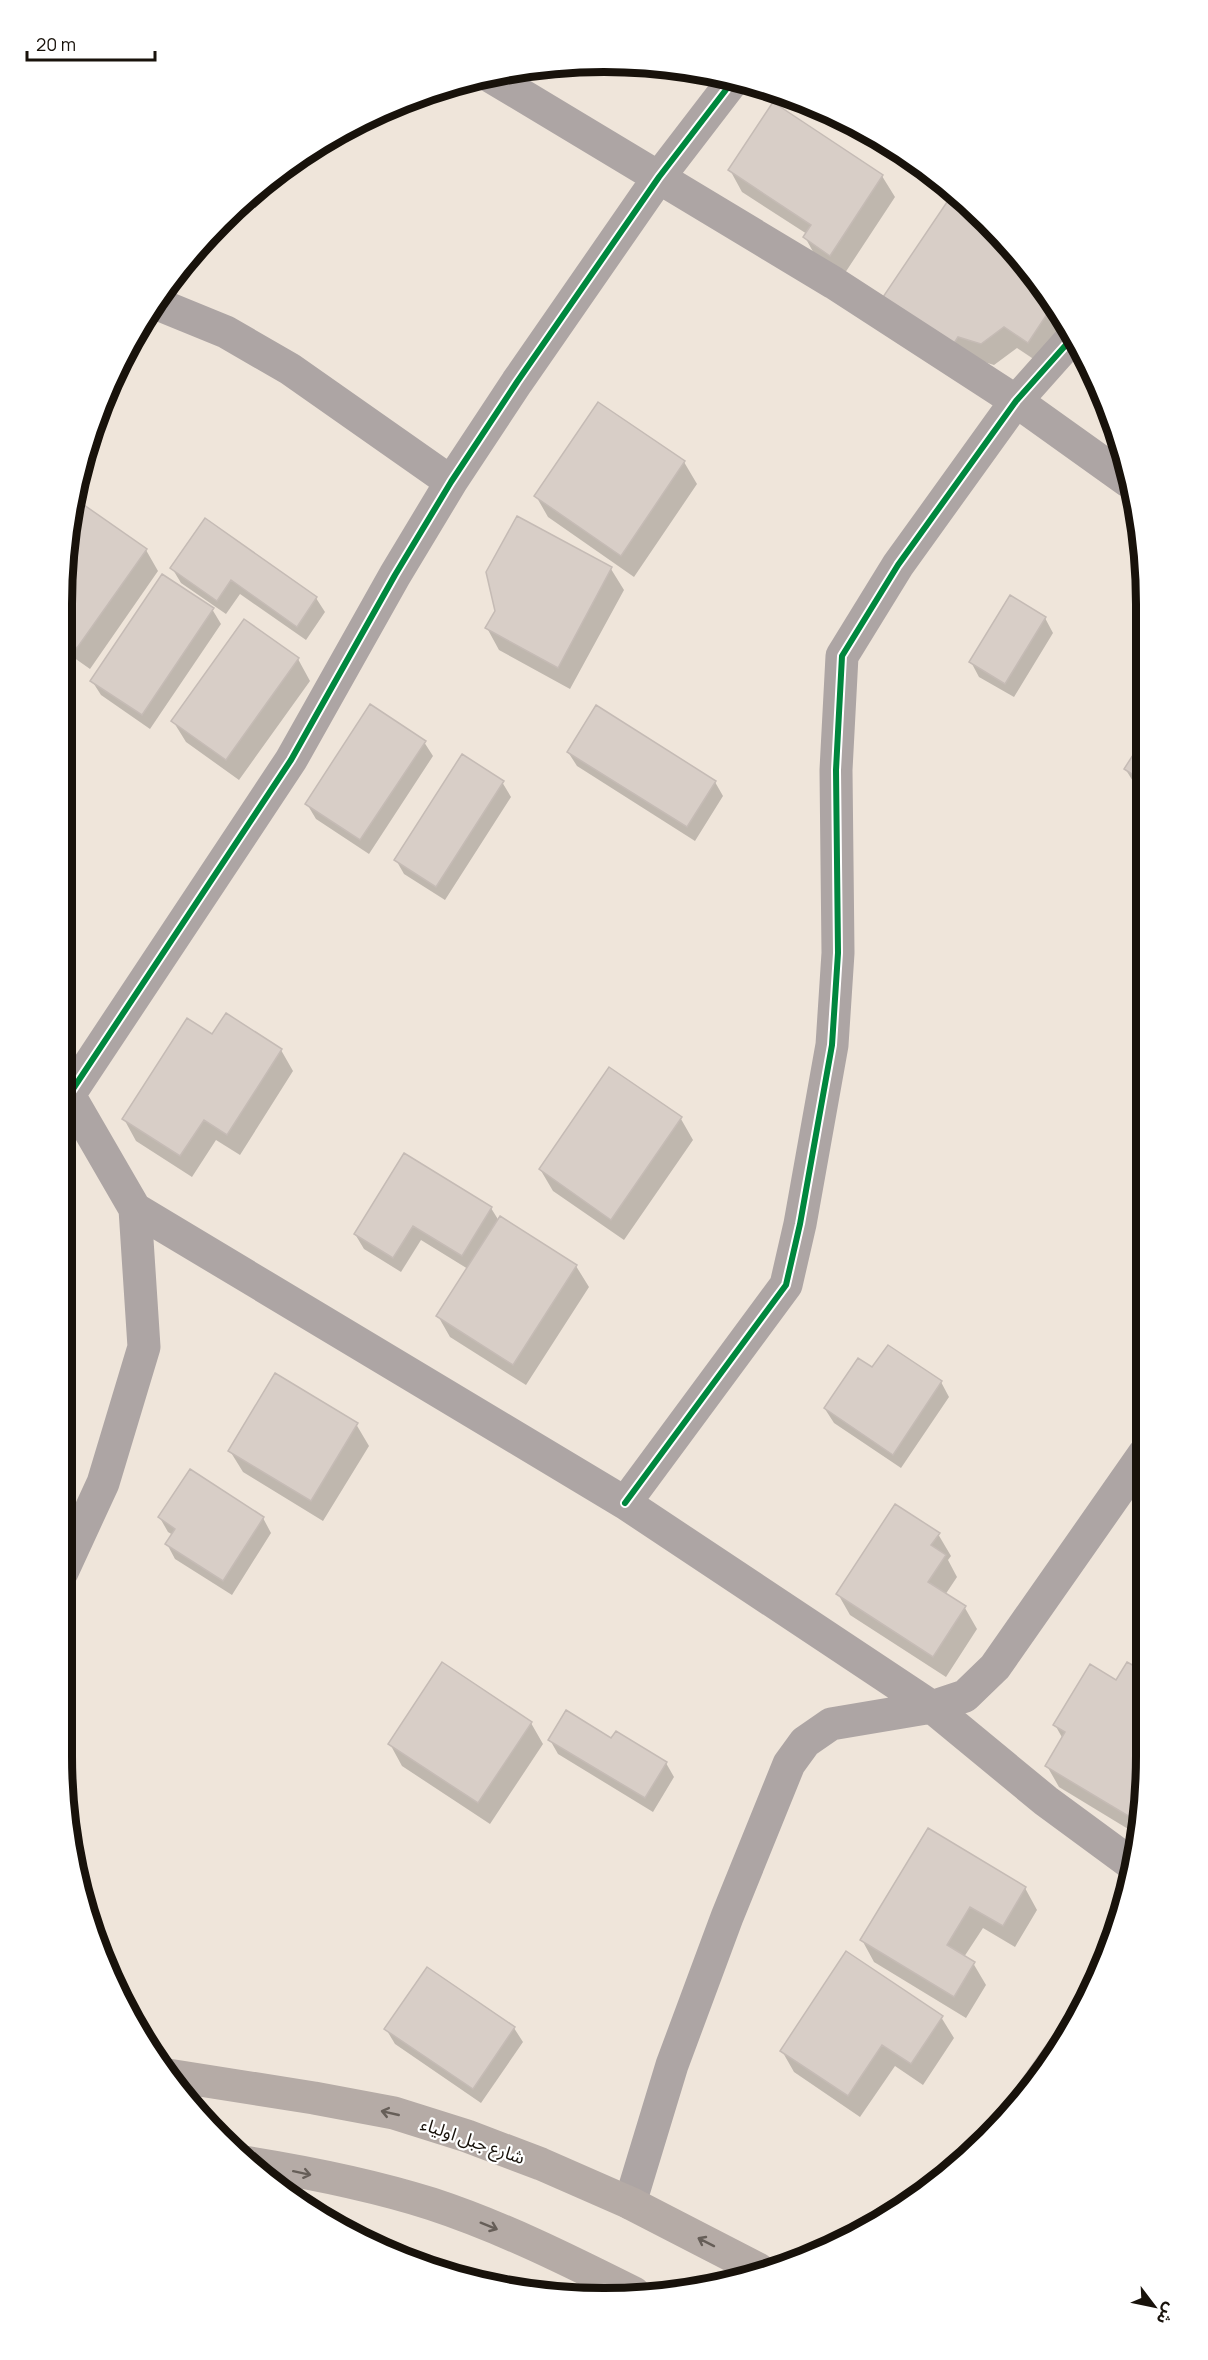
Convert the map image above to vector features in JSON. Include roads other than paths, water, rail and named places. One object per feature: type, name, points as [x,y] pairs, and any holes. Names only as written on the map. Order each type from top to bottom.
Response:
[{"type":"highway","name":"شارع جبل اولياء","points":[[180,2077],[394,2113],[467,2136],[541,2164],[630,2203],[753,2267]]},
{"type":"highway","points":[[266,2166],[374,2188],[432,2204],[549,2251],[623,2287]]},
{"type":"street","points":[[500,82],[834,283],[1016,401],[1120,475]]},
{"type":"street","points":[[72,1084],[291,760],[395,575],[451,482],[517,382],[659,177],[728,87]]},
{"type":"street","points":[[163,306],[226,333],[290,369],[451,482]]},
{"type":"street","points":[[625,1503],[786,1285],[800,1224],[832,1045],[838,953],[836,770],[842,656],[898,565],[1016,401],[1068,343]]},
{"type":"street","points":[[72,1103],[135,1209],[144,1347],[103,1483],[72,1550]]},
{"type":"street","points":[[135,1209],[625,1503],[932,1707],[1046,1801],[1126,1860]]},
{"type":"street","points":[[630,2203],[672,2065],[727,1917],[789,1764],[805,1742],[831,1724],[932,1707],[965,1696],[995,1667],[1136,1465]]},
{"type":"street","points":[[177,2073],[245,2088]]}]
